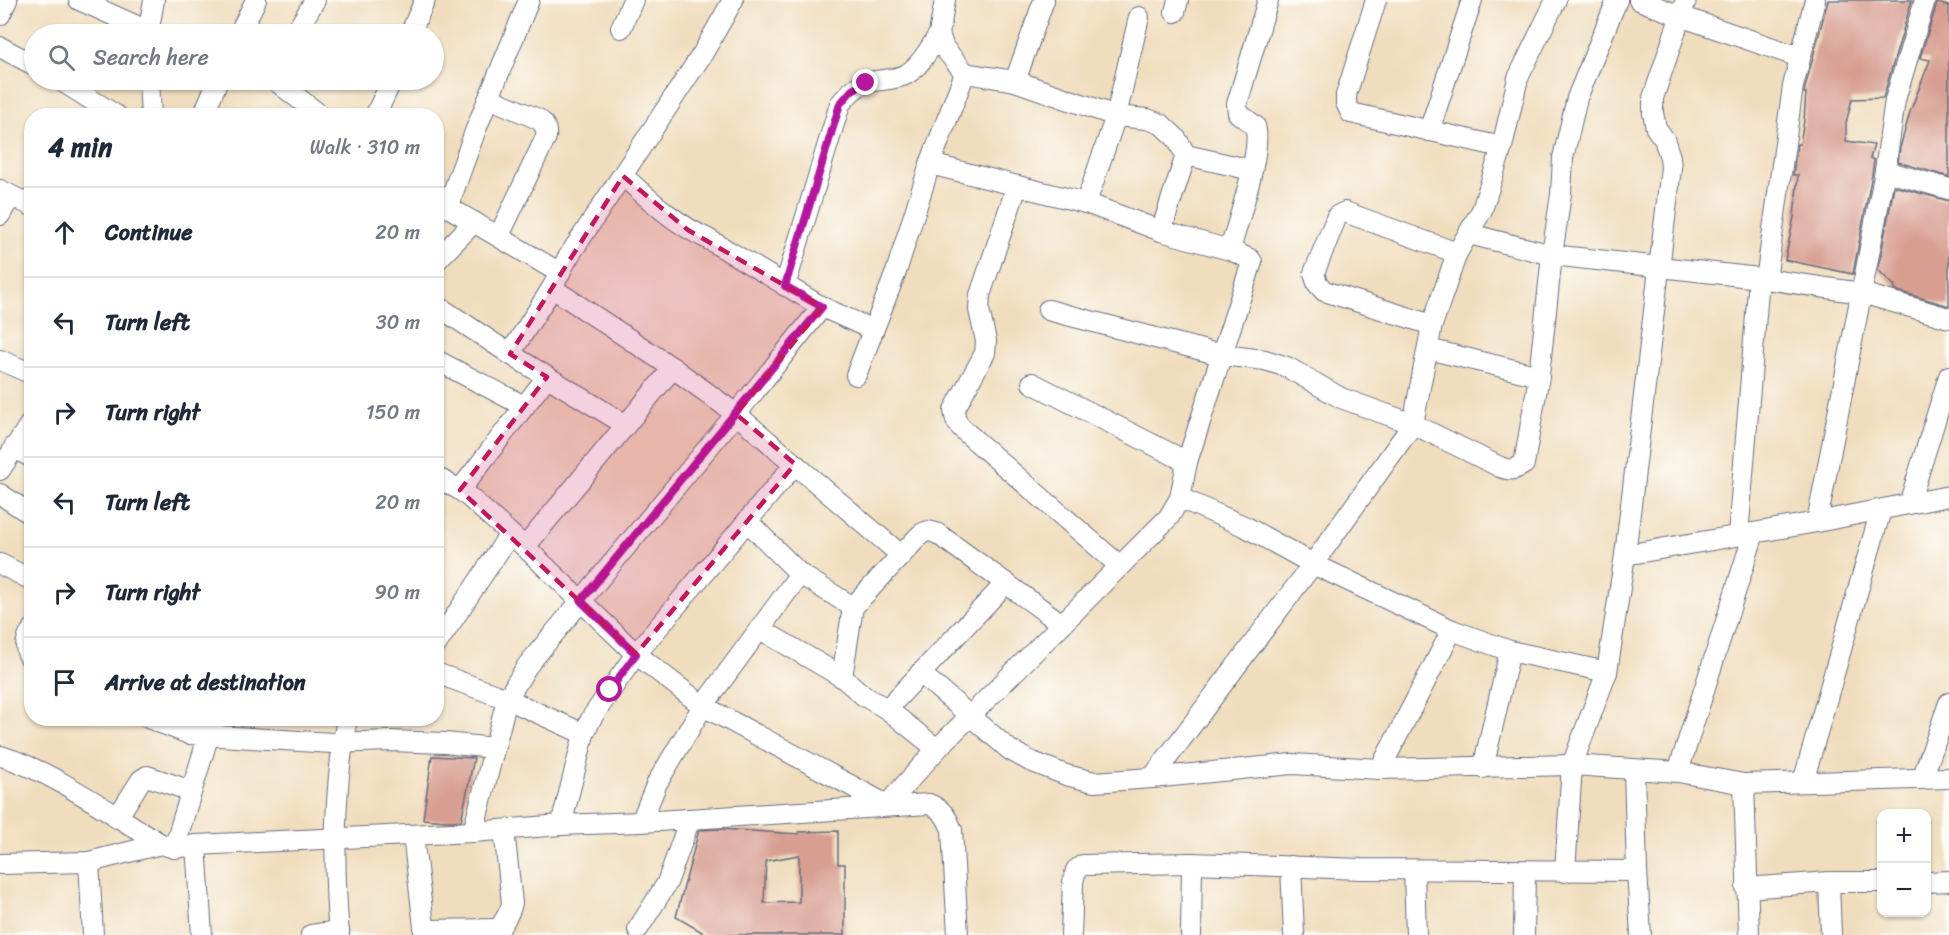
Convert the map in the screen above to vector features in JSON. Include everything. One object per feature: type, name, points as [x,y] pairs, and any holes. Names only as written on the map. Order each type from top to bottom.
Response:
[{"type":"street","points":[[0,15],[7,0]]},
{"type":"street","points":[[79,0],[129,24]]},
{"type":"street","points":[[149,24],[153,0]]},
{"type":"street","points":[[244,24],[256,0]]},
{"type":"street","points":[[301,24],[315,0]]},
{"type":"street","points":[[414,24],[424,0]]},
{"type":"street","points":[[444,203],[452,195],[529,0]]},
{"type":"street","points":[[621,28],[633,0]]},
{"type":"street","points":[[510,354],[704,53],[733,0]]},
{"type":"street","points":[[785,286],[840,104],[852,90],[866,83],[904,75],[916,67],[939,34],[945,0]]},
{"type":"street","points":[[1015,81],[1044,0]]},
{"type":"street","points":[[1230,250],[1252,170],[1257,132],[1255,126],[1238,113],[1237,104],[1268,0]]},
{"type":"street","points":[[1376,0],[1347,95],[1347,109],[1351,113],[1502,147]]},
{"type":"street","points":[[1429,131],[1472,0]]},
{"type":"street","points":[[1152,778],[1313,564],[1413,424],[1432,325],[1457,253],[1482,210],[1502,147],[1518,78],[1556,0]]},
{"type":"street","points":[[1048,310],[1221,355],[1265,360],[1287,367],[1341,398],[1413,424],[1500,467],[1509,470],[1517,469],[1524,464],[1539,376],[1561,194],[1563,158],[1577,98],[1617,0]]},
{"type":"street","points":[[1640,0],[1683,8],[1799,57]]},
{"type":"street","points":[[1678,772],[1746,534],[1762,279],[1793,86],[1815,0]]},
{"type":"street","points":[[1817,522],[1885,171],[1894,100],[1925,0]]},
{"type":"street","points":[[1565,872],[1572,765],[1607,672],[1625,555],[1671,168],[1671,157],[1664,139],[1656,128],[1653,98],[1683,8]]},
{"type":"street","points":[[1086,203],[1116,116],[1139,17]]},
{"type":"street","points":[[939,34],[944,48],[965,73],[1015,81],[1116,116],[1147,119],[1161,123],[1176,138],[1186,155],[1252,170]]},
{"type":"street","points":[[0,47],[24,60]]},
{"type":"street","points":[[856,375],[896,272],[930,164],[965,73]]},
{"type":"street","points":[[76,90],[104,108]]},
{"type":"street","points":[[150,90],[151,108]]},
{"type":"street","points":[[206,108],[214,90]]},
{"type":"street","points":[[288,90],[311,108]]},
{"type":"street","points":[[379,108],[387,90]]},
{"type":"street","points":[[489,98],[538,119],[547,130],[546,137],[499,237]]},
{"type":"street","points":[[1161,231],[1186,155]]},
{"type":"street","points":[[887,805],[970,715],[1169,517],[1180,498],[1187,462],[1252,262],[1230,250],[1161,231],[1086,203],[930,164]]},
{"type":"street","points":[[1885,171],[1949,189]]},
{"type":"street","points":[[623,176],[682,226],[822,307],[873,330]]},
{"type":"street","points":[[1017,186],[980,295],[979,310],[986,341],[985,353],[954,410],[955,418],[957,425],[1120,566]]},
{"type":"street","points":[[0,215],[5,193],[24,202]]},
{"type":"street","points":[[444,205],[499,237],[736,414],[901,555]]},
{"type":"street","points":[[1432,325],[1324,291],[1317,283],[1314,273],[1337,216],[1345,212],[1457,253]]},
{"type":"street","points":[[444,253],[474,222]]},
{"type":"street","points":[[1468,234],[1552,255],[1762,279],[1861,293],[1949,318]]},
{"type":"street","points":[[473,832],[507,699],[527,666],[822,307]]},
{"type":"street","points":[[444,310],[626,425]]},
{"type":"street","points":[[1428,349],[1539,376]]},
{"type":"street","points":[[0,360],[24,370]]},
{"type":"street","points":[[444,364],[524,406]]},
{"type":"street","points":[[525,547],[674,368]]},
{"type":"street","points":[[1909,504],[1949,376]]},
{"type":"street","points":[[460,490],[547,377]]},
{"type":"street","points":[[1032,383],[1187,462]]},
{"type":"street","points":[[0,470],[24,433]]},
{"type":"street","points":[[14,447],[24,453]]},
{"type":"street","points":[[561,825],[584,734],[592,717],[636,654],[795,464]]},
{"type":"street","points":[[444,481],[460,490],[525,547],[636,654],[703,706],[887,805]]},
{"type":"street","points":[[0,494],[24,510]]},
{"type":"street","points":[[1625,555],[1817,522],[1949,496]]},
{"type":"street","points":[[1180,498],[1246,527],[1313,564],[1452,630],[1510,651],[1607,672]]},
{"type":"street","points":[[1803,782],[1881,510]]},
{"type":"street","points":[[747,522],[800,574],[853,607]]},
{"type":"street","points":[[842,677],[853,607],[919,536],[930,530],[1062,624]]},
{"type":"street","points":[[444,633],[510,534]]},
{"type":"street","points":[[0,564],[24,576]]},
{"type":"street","points":[[641,822],[657,783],[703,706],[800,574]]},
{"type":"street","points":[[887,709],[1006,583]]},
{"type":"street","points":[[760,629],[842,677],[864,696],[887,709],[937,749]]},
{"type":"street","points":[[1380,769],[1452,630]]},
{"type":"street","points":[[1483,768],[1510,651]]},
{"type":"street","points":[[920,673],[1010,750],[1066,775],[1094,782],[1292,764],[1380,769],[1572,765],[1678,772],[1744,784],[1949,778]]},
{"type":"street","points":[[444,676],[507,699],[584,734]]},
{"type":"street","points":[[1922,779],[1949,703]]},
{"type":"street","points":[[168,726],[189,734],[211,727],[343,742],[445,743],[494,748]]},
{"type":"street","points":[[311,935],[339,933],[335,838],[346,726]]},
{"type":"street","points":[[168,846],[191,791],[211,727]]},
{"type":"street","points":[[1,756],[16,760],[66,786],[168,846]]},
{"type":"street","points":[[1634,769],[1641,935]]},
{"type":"street","points":[[117,818],[141,780],[147,776],[191,791]]},
{"type":"street","points":[[1744,784],[1749,935]]},
{"type":"street","points":[[0,864],[89,862],[168,846],[473,832],[928,804],[938,808],[947,817],[951,830],[958,935]]},
{"type":"street","points":[[638,929],[667,883],[690,819]]},
{"type":"street","points":[[413,835],[425,932],[498,932],[510,914],[512,903],[504,830]]},
{"type":"street","points":[[196,845],[202,935]]},
{"type":"street","points":[[89,862],[93,935]]},
{"type":"street","points":[[1071,935],[1073,882],[1076,870],[1083,865],[1192,863],[1414,870],[1637,871]]},
{"type":"street","points":[[1191,935],[1192,863]]},
{"type":"street","points":[[1291,866],[1294,935]]},
{"type":"street","points":[[1414,870],[1416,935]]},
{"type":"street","points":[[1524,935],[1525,871]]},
{"type":"street","points":[[1931,882],[1949,881]]},
{"type":"street","points":[[1746,888],[1829,882],[1877,882]]},
{"type":"street","points":[[1829,882],[1832,935]]},
{"type":"highlighted area","points":[[623,176],[688,230],[822,307],[736,414],[795,464],[636,654],[460,490],[547,377],[510,354]]},
{"type":"building","points":[[1828,0],[1912,0],[1883,98],[1852,99],[1846,123],[1846,141],[1874,145],[1870,158],[1874,160],[1873,169],[1853,274],[1785,260],[1794,217],[1798,175],[1793,175],[1797,144],[1800,144],[1804,120],[1806,93],[1804,93]]},
{"type":"building","points":[[1937,3],[1949,6],[1949,177],[1898,162],[1910,112],[1930,60],[1920,58]]},
{"type":"building","points":[[1894,186],[1949,201],[1949,306],[1894,290],[1895,286],[1878,270]]},
{"type":"building","points":[[432,756],[474,758],[461,821],[423,819]]},
{"type":"building","points":[[721,829],[799,834],[799,832],[838,831],[838,864],[845,864],[845,935],[703,935],[702,932],[676,917],[699,830]],"holes":[[[799,855],[799,902],[764,903],[766,861]]]},
{"type":"route","points":[[610,690],[636,654],[581,601],[822,307],[785,286],[840,104],[852,90],[866,83]]}]
